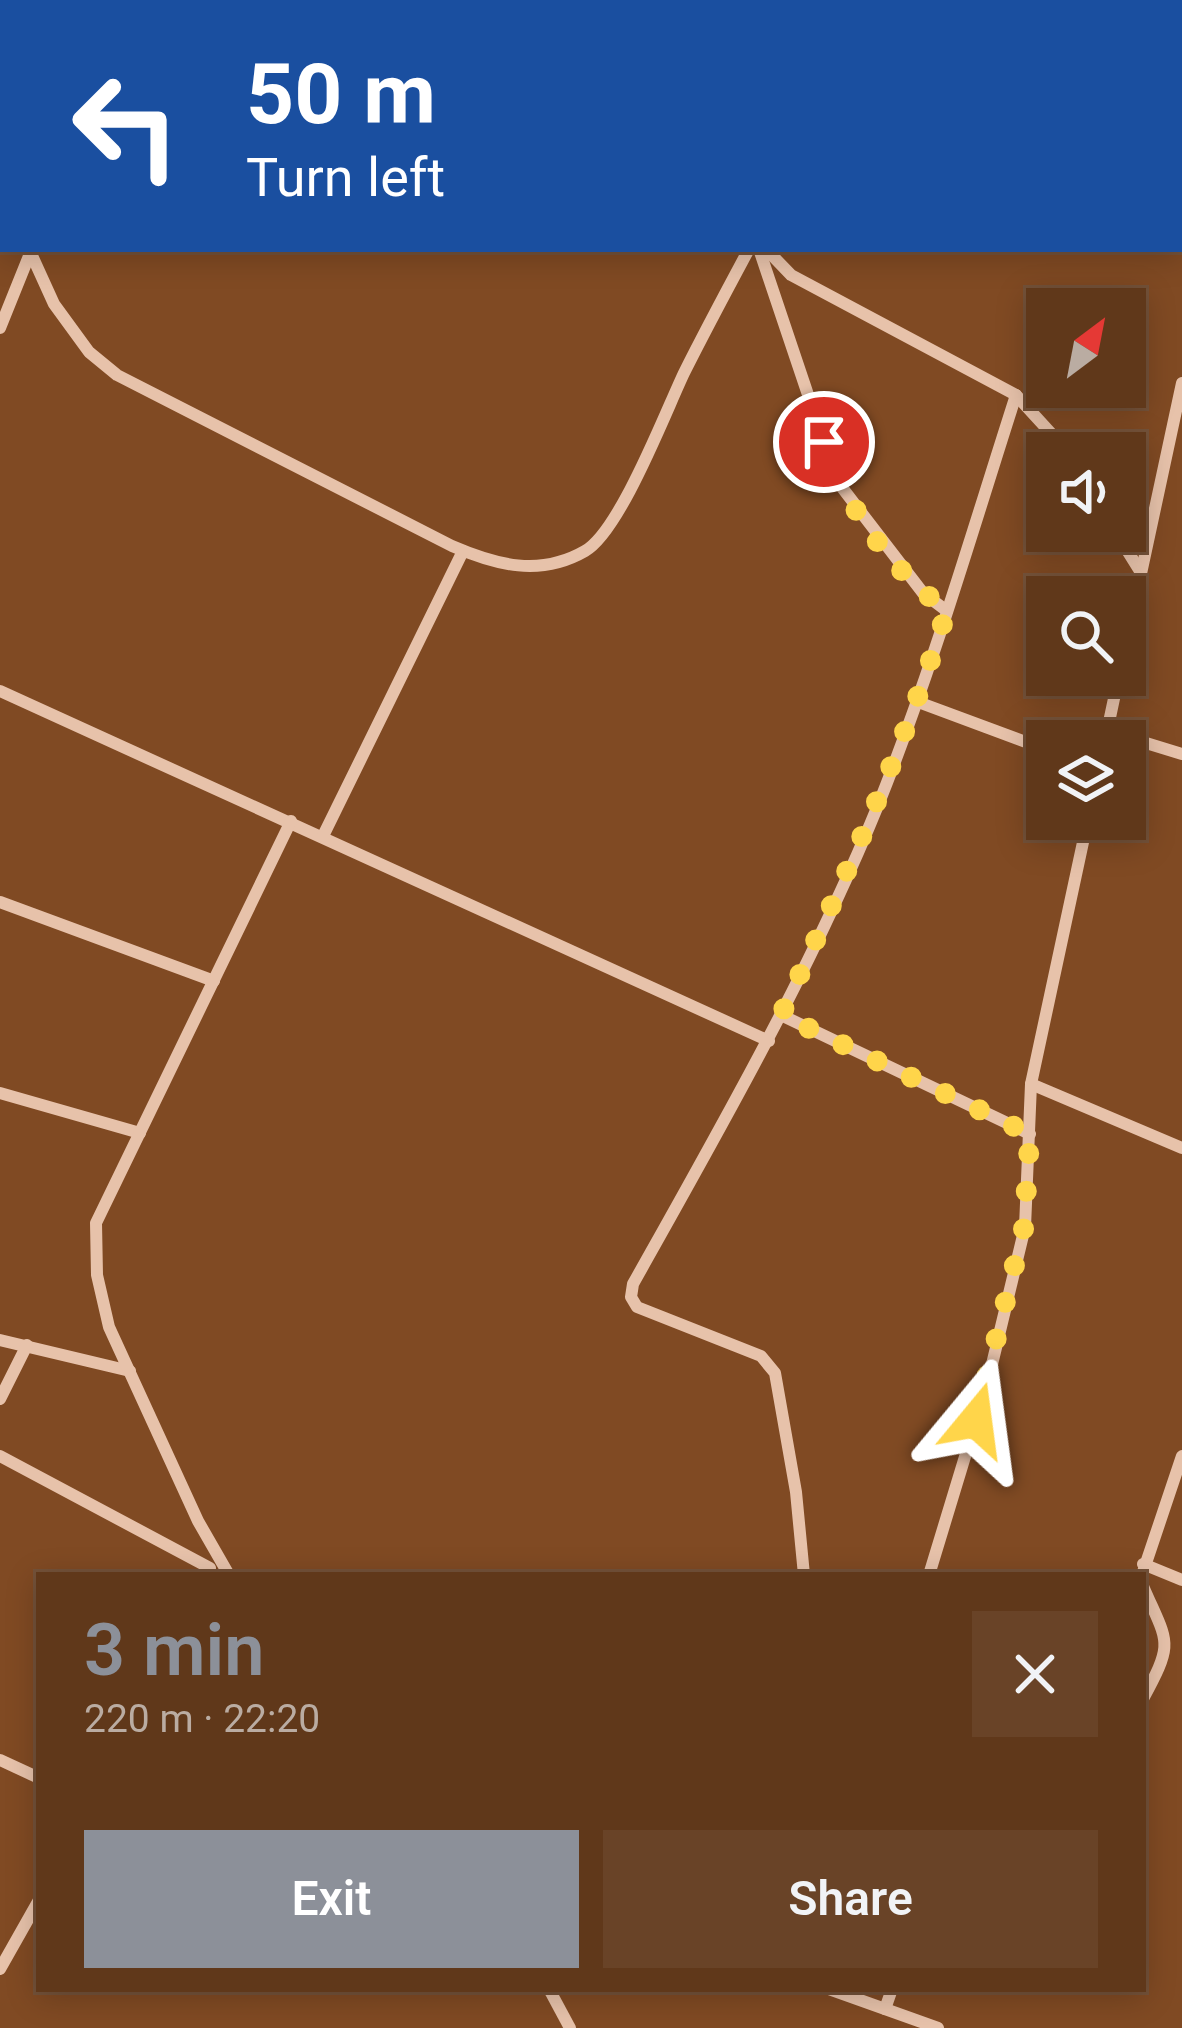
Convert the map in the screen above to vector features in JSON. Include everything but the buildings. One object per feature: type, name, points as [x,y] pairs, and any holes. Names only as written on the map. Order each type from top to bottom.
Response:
[{"type":"street","points":[[0,328],[29,252]]},
{"type":"street","points":[[31,252],[54,304],[89,352],[117,374],[463,551],[496,565],[547,566],[589,550],[626,501],[684,373],[747,252]]},
{"type":"street","points":[[764,252],[837,481],[923,593],[947,610]]},
{"type":"street","points":[[766,252],[791,275],[1016,395],[1050,432]]},
{"type":"street","points":[[1140,576],[1182,382]]},
{"type":"street","points":[[804,1572],[796,1492],[775,1373],[761,1356],[637,1307],[631,1297],[633,1284],[769,1041],[877,809],[918,702],[1016,395]]},
{"type":"street","points":[[323,836],[463,551]]},
{"type":"street","points":[[1128,552],[1141,572]]},
{"type":"street","points":[[0,691],[769,1041]]},
{"type":"street","points":[[918,702],[1026,742]]},
{"type":"street","points":[[1146,745],[1182,754]]},
{"type":"street","points":[[227,1572],[109,1327],[97,1275],[96,1223],[291,821]]},
{"type":"street","points":[[930,1572],[988,1381],[1024,1227],[1031,1084],[1083,840]]},
{"type":"street","points":[[0,902],[214,981]]},
{"type":"street","points":[[781,1015],[1030,1134]]},
{"type":"street","points":[[1031,1084],[1182,1148]]},
{"type":"street","points":[[0,1093],[140,1133]]},
{"type":"street","points":[[0,1340],[130,1371]]},
{"type":"street","points":[[0,1399],[27,1345]]},
{"type":"street","points":[[0,1456],[208,1572],[217,1553]]},
{"type":"street","points":[[1182,1456],[1143,1569],[1182,1580]]},
{"type":"street","points":[[1146,1592],[1164,1625],[1167,1648],[1146,1693]]},
{"type":"street","points":[[0,1760],[36,1777]]},
{"type":"street","points":[[0,1969],[36,1905]]},
{"type":"street","points":[[551,1992],[569,2028]]},
{"type":"street","points":[[838,1992],[938,2028]]},
{"type":"street","points":[[886,2009],[891,1992]]},
{"type":"route","points":[[824,442],[837,481],[877,538],[923,593],[947,610],[877,809],[781,1015],[1030,1134],[1024,1227],[976,1420]]}]
